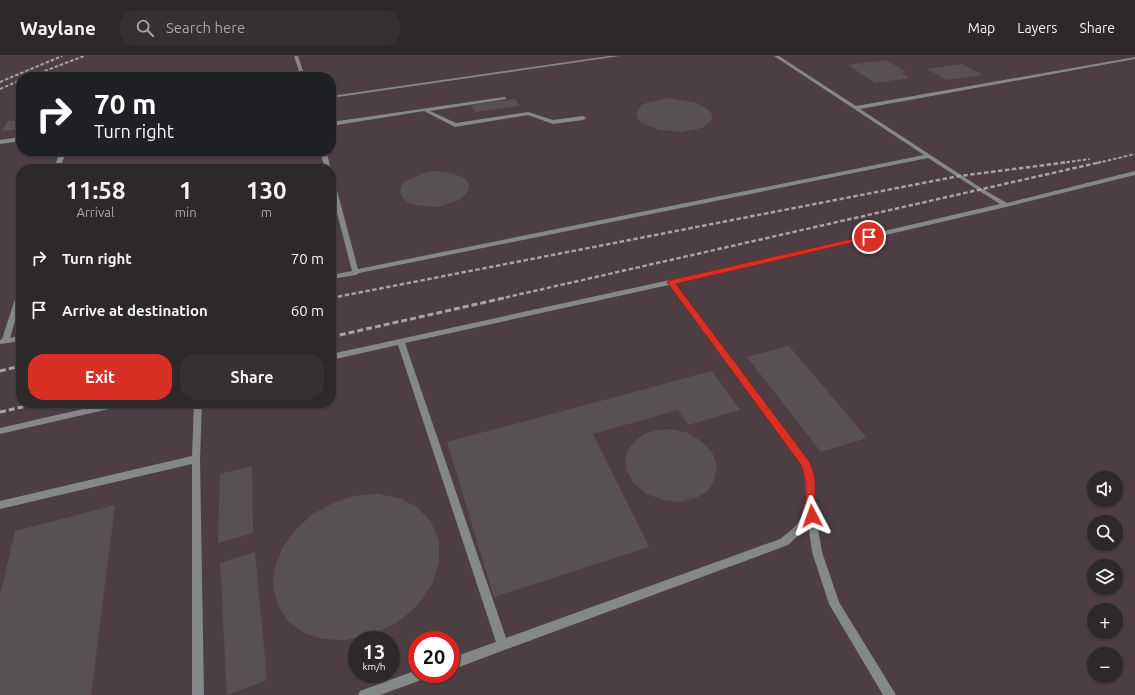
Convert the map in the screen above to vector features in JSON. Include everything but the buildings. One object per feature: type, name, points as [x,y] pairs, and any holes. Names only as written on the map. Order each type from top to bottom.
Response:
[{"type":"lane","points":[[296,56],[301,72]]},
{"type":"lane","points":[[336,96],[618,56]]},
{"type":"lane","points":[[776,56],[1006,205]]},
{"type":"lane","points":[[856,108],[1135,58]]},
{"type":"lane","points":[[336,123],[504,98]]},
{"type":"lane","points":[[425,110],[455,125],[528,113],[553,122],[582,118]]},
{"type":"lane","points":[[0,142],[16,140]]},
{"type":"lane","points":[[336,277],[929,156]]},
{"type":"lane","points":[[336,356],[671,282],[1006,205],[1135,173]]},
{"type":"lane","points":[[336,198],[356,273]]},
{"type":"lane","points":[[671,282],[806,464],[811,483],[810,504],[817,552],[834,604],[890,695]]},
{"type":"lane","points":[[3,342],[16,304]]},
{"type":"lane","points":[[3,342],[16,339]]},
{"type":"lane","points":[[401,342],[503,646]]},
{"type":"lane","points":[[0,431],[100,408]]},
{"type":"lane","points":[[198,408],[196,459],[198,695]]},
{"type":"lane","points":[[0,505],[196,459]]},
{"type":"lane","points":[[460,661],[784,542],[802,524],[810,504]]},
{"type":"lane","points":[[364,695],[408,679]]},
{"type":"shaded area","points":[[0,56],[1135,56],[1135,695],[0,695]]},
{"type":"railway","points":[[24,72],[62,56]]},
{"type":"railway","points":[[42,72],[84,56]]},
{"type":"railway","points":[[0,82],[16,75]]},
{"type":"railway","points":[[0,89],[16,82]]},
{"type":"railway","points":[[1097,163],[1135,154]]},
{"type":"railway","points":[[1061,163],[1090,159]]},
{"type":"railway","points":[[336,297],[959,176],[1069,162]]},
{"type":"railway","points":[[499,299],[1101,162]]},
{"type":"railway","points":[[336,336],[504,298]]},
{"type":"railway","points":[[0,371],[16,367]]},
{"type":"railway","points":[[0,412],[18,408]]},
{"type":"route","points":[[812,516],[810,504],[811,483],[806,464],[671,282],[869,237]]}]
